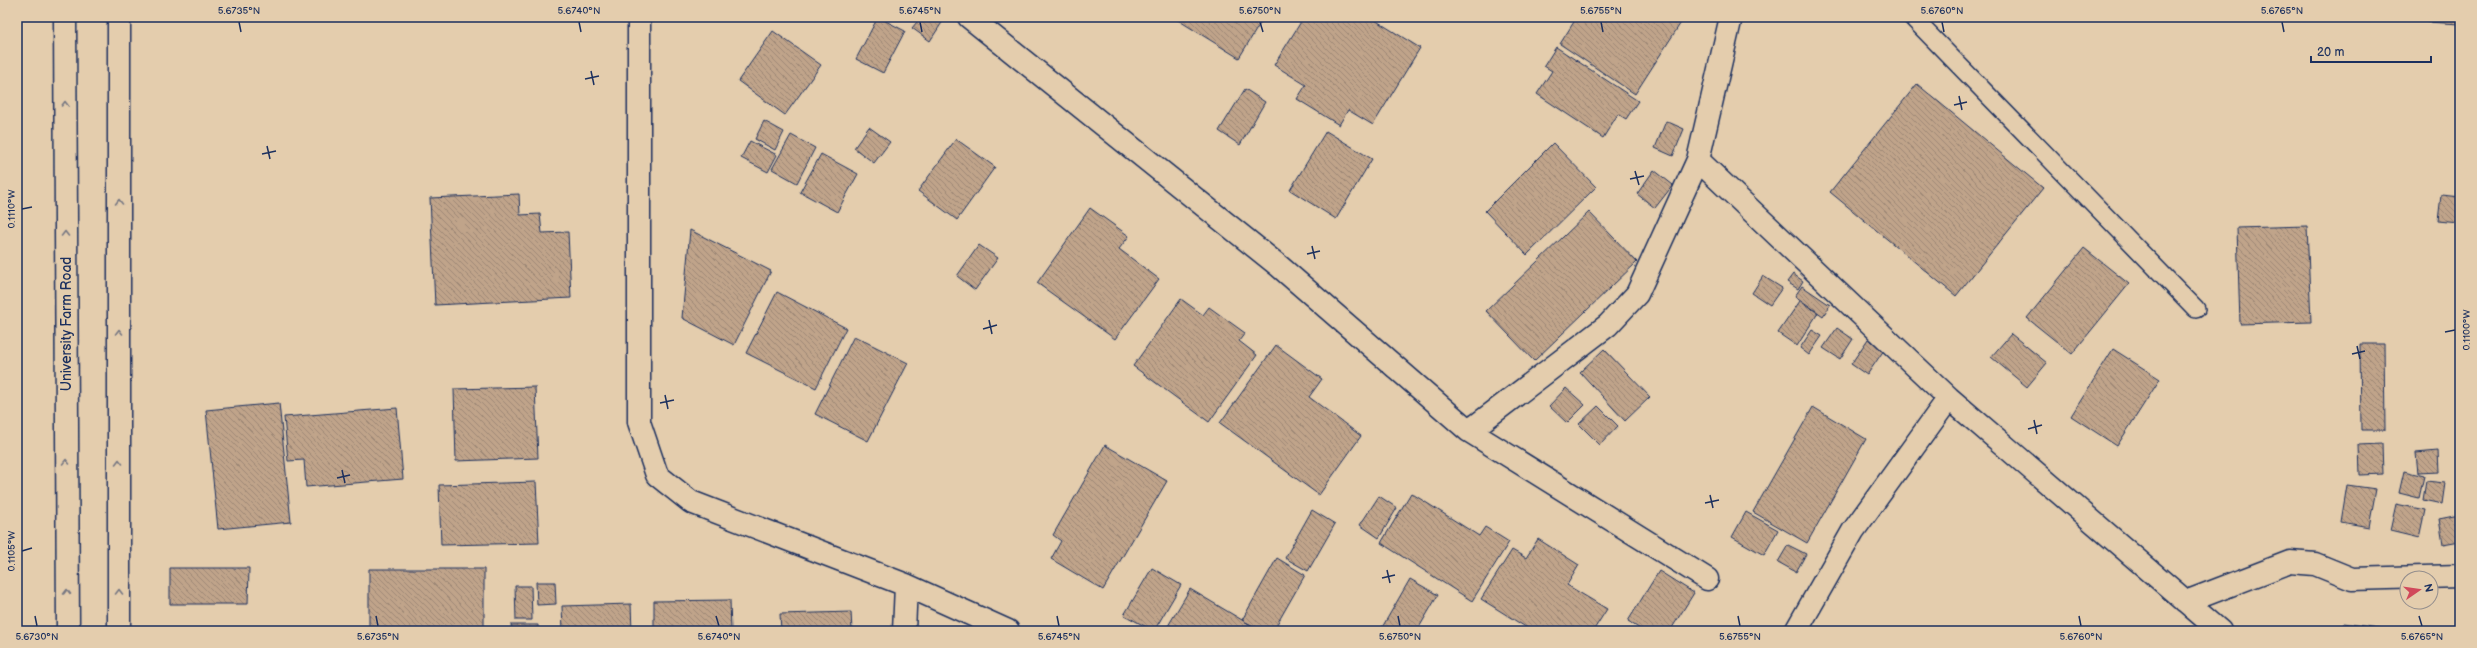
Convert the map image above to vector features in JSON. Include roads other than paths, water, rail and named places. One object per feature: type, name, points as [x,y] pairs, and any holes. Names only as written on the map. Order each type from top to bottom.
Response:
[{"type":"street","name":"University Farm Road","points":[[65,17],[68,631]]},
{"type":"street","points":[[118,17],[119,631]]},
{"type":"street","points":[[639,17],[639,422],[657,475],[691,502],[906,585],[1008,631]]},
{"type":"street","points":[[969,17],[1279,266],[1469,431],[1707,579]]},
{"type":"street","points":[[1469,431],[1608,325],[1637,294],[1698,160],[1731,17]]},
{"type":"street","points":[[1698,160],[1949,398],[2220,631]]},
{"type":"street","points":[[1796,631],[1853,531],[1949,398]]},
{"type":"street","points":[[2186,602],[2290,562],[2315,564],[2352,579],[2460,576]]},
{"type":"street","points":[[904,631],[906,585]]},
{"type":"lane","points":[[1912,17],[2196,309]]}]
